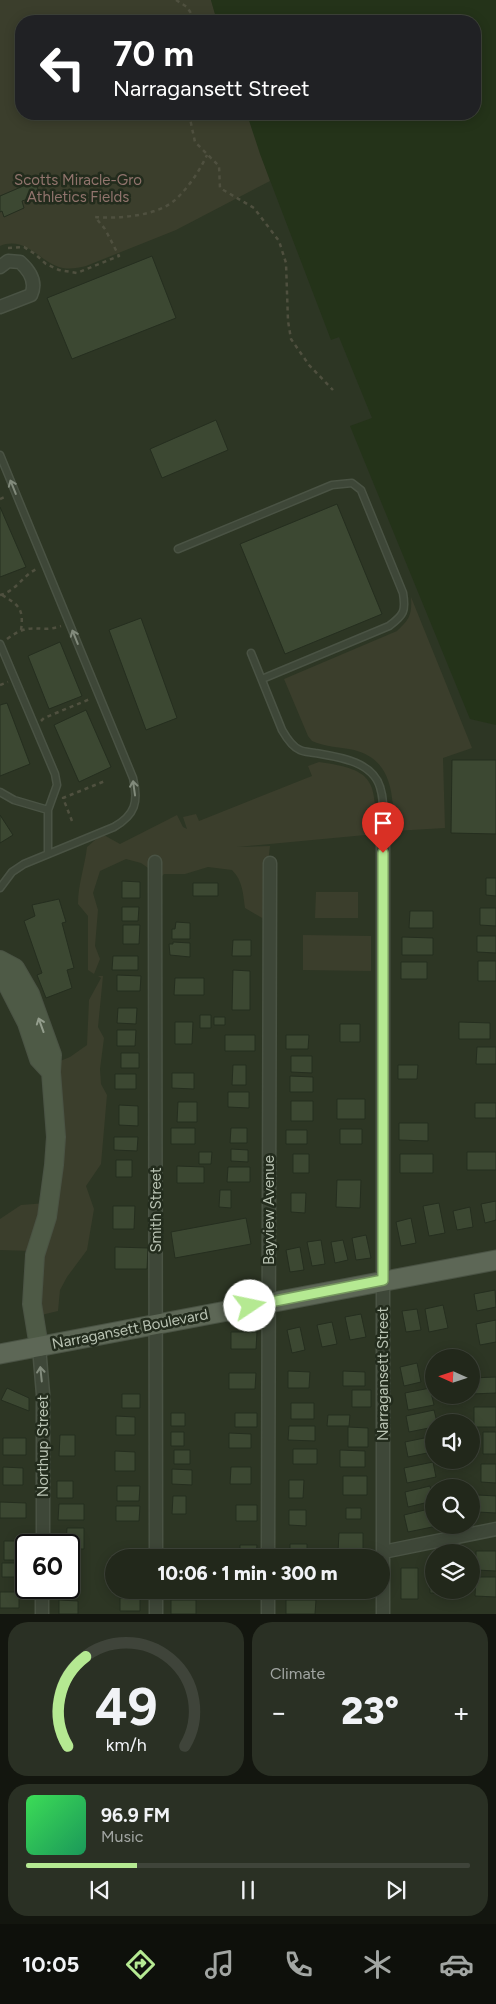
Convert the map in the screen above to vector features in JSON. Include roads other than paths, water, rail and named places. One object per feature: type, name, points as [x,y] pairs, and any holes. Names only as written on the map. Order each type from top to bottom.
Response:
[{"type":"main road","name":"Narragansett Boulevard","points":[[0,1354],[496,1260]]},
{"type":"street","points":[[0,267],[8,261],[20,262],[28,269],[33,283],[30,295],[1,304]]},
{"type":"street","name":"Narragansett Street","points":[[383,834],[383,1549]]},
{"type":"street","name":"Smith Street","points":[[155,862],[156,1549]]},
{"type":"street","name":"Bayview Avenue","points":[[268,1549],[270,863]]},
{"type":"street","points":[[1,961],[15,968],[30,994],[52,1055],[51,1072],[56,1129],[54,1165],[47,1217],[35,1255],[32,1304],[38,1347]]},
{"type":"street","name":"Northup Street","points":[[38,1347],[43,1394],[43,1534]]},
{"type":"street","points":[[390,1551],[496,1529]]},
{"type":"street","points":[[42,1599],[42,1614]]},
{"type":"street","points":[[156,1599],[156,1614]]},
{"type":"street","points":[[268,1599],[268,1614]]},
{"type":"street","name":"Narragansett Street","points":[[383,1599],[383,1614]]},
{"type":"lane","points":[[0,455],[99,695],[136,792],[134,806],[127,820],[24,864],[12,872],[0,888]]},
{"type":"lane","points":[[178,549],[332,484],[352,483],[361,490],[403,593],[405,606],[400,618],[389,626],[262,679]]},
{"type":"lane","points":[[2,643],[55,774],[56,786],[48,810],[48,854]]},
{"type":"lane","points":[[251,653],[282,730],[289,741],[299,750],[354,762],[366,767],[373,774],[379,784],[383,798],[383,834]]},
{"type":"lane","points":[[0,792],[14,800],[48,810]]},
{"type":"park label","name":"Scotts Miracle-Gro Athletics Fields","points":[[78,188]]}]
